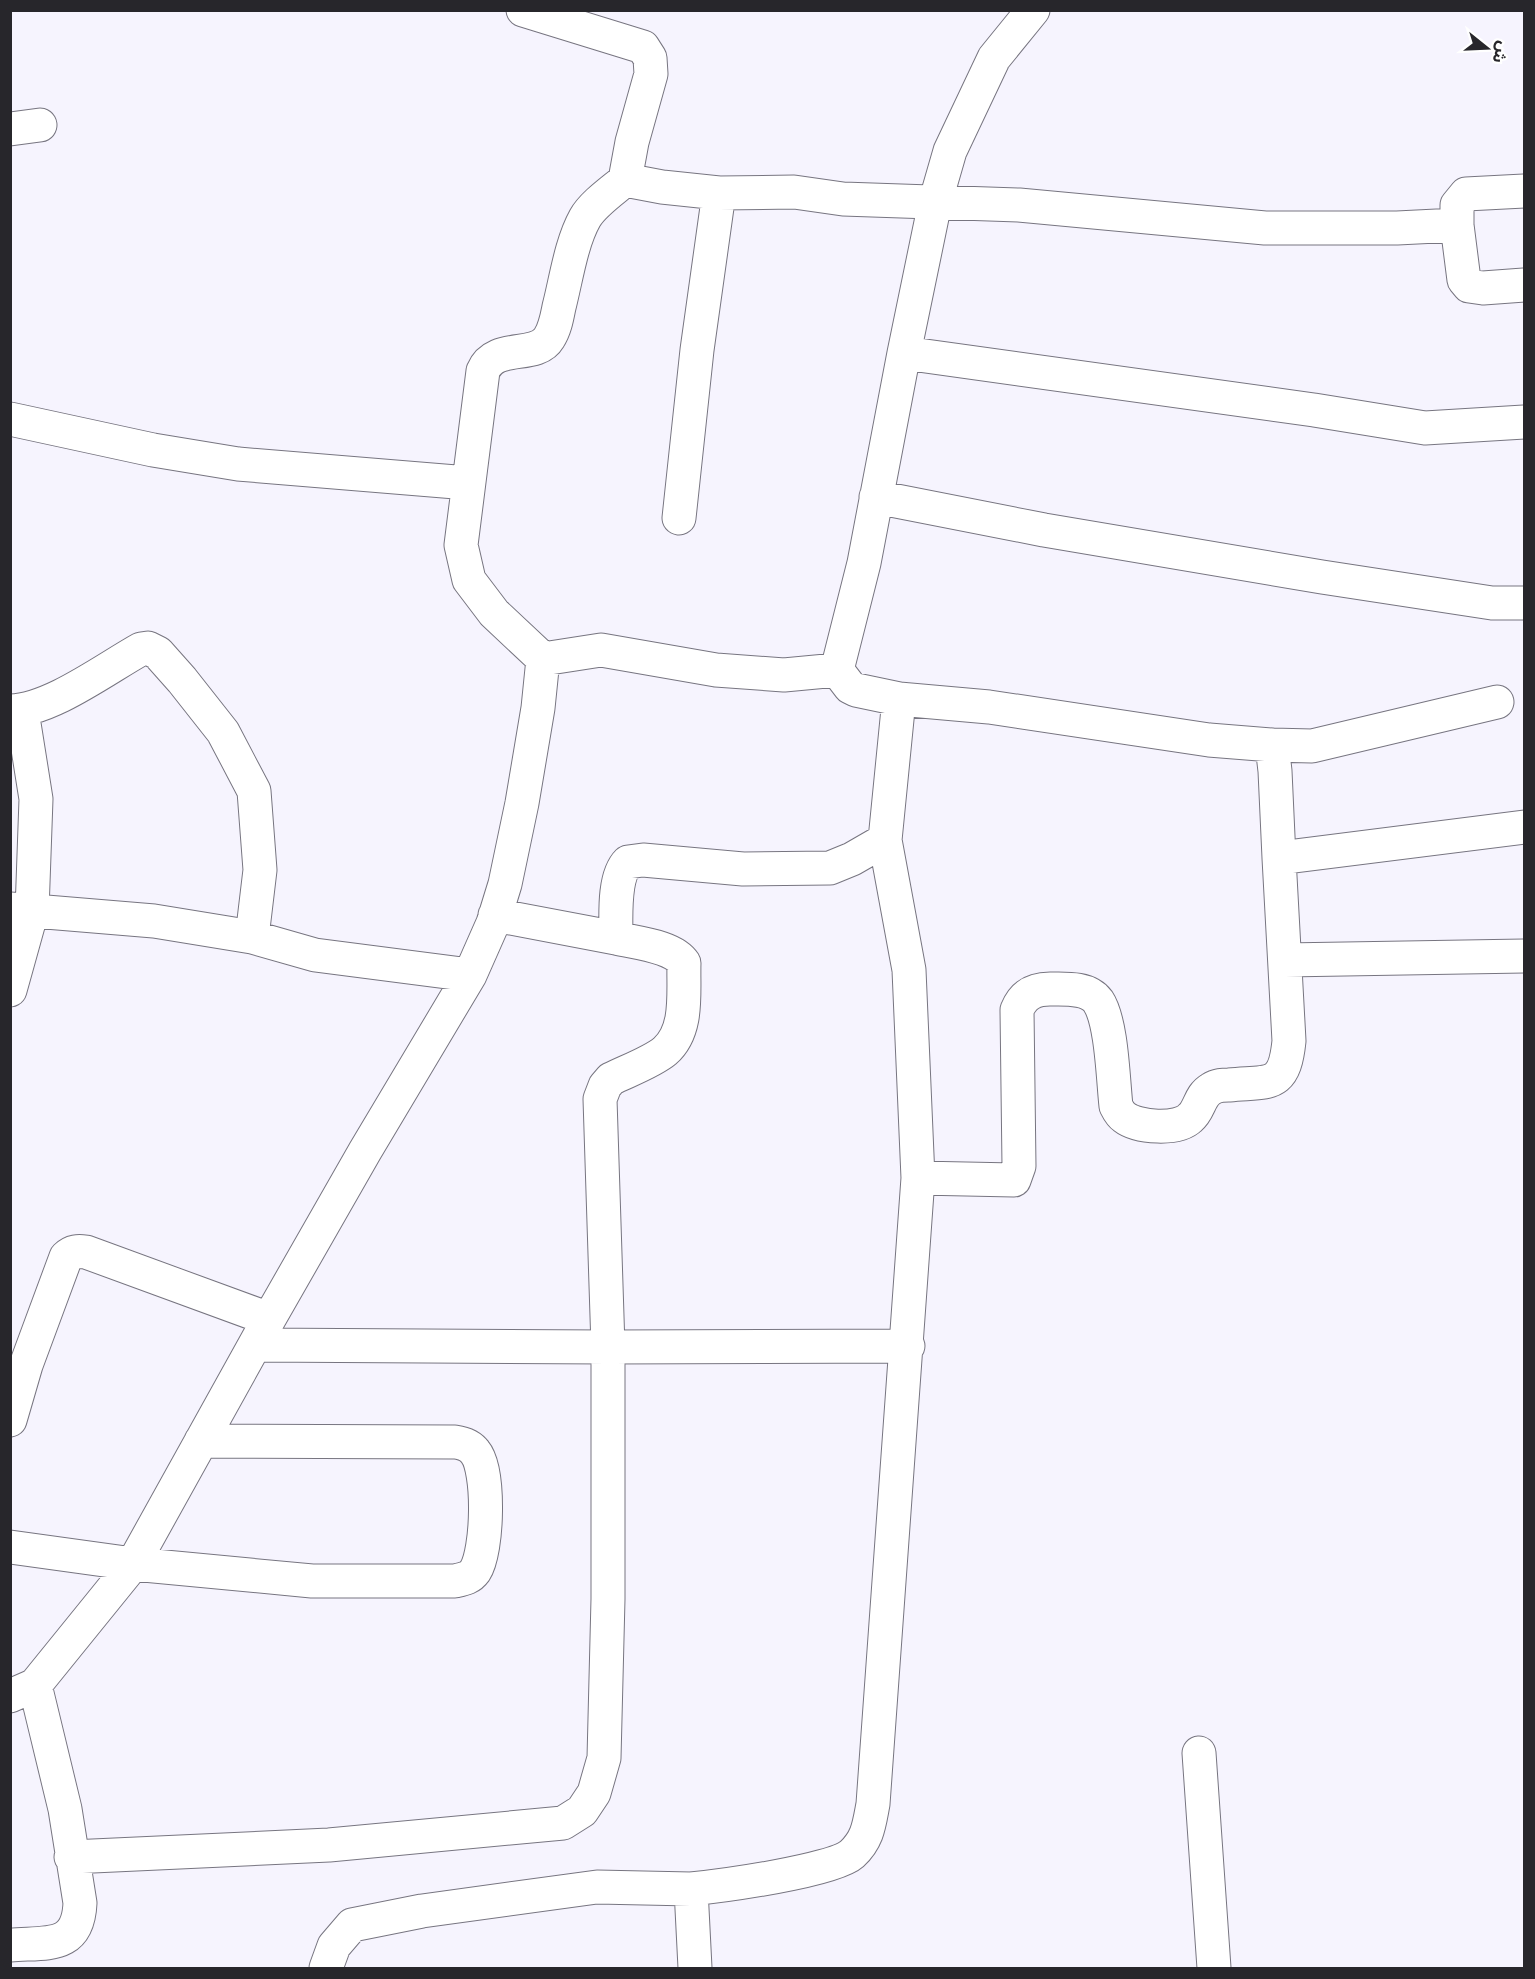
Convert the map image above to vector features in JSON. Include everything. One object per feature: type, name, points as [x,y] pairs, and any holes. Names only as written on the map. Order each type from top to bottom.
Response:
[{"type":"street","points":[[523,10],[643,47],[650,58],[651,74],[632,142],[625,180],[585,218],[549,339],[541,346],[501,354],[487,362],[483,371],[461,545],[470,580],[494,613],[543,659]]},
{"type":"street","points":[[837,670],[864,562],[935,203],[950,151],[994,58],[1033,10]]},
{"type":"street","points":[[625,180],[662,187],[719,193],[794,192],[843,199],[1019,205],[1265,228],[1396,228],[1456,225]]},
{"type":"street","points":[[1524,191],[1466,194],[1457,205],[1456,225],[1464,280],[1469,286],[1484,288],[1524,285]]},
{"type":"street","points":[[679,518],[697,350],[719,193]]},
{"type":"street","points":[[904,353],[1314,410],[1425,428],[1524,422]]},
{"type":"street","points":[[10,419],[153,450],[238,464],[468,483]]},
{"type":"street","points":[[876,497],[1044,530],[1322,577],[1492,603],[1524,603]]},
{"type":"street","points":[[10,990],[36,799],[16,711],[52,700],[141,649],[148,648],[158,653],[182,680],[223,732],[254,791],[260,870],[252,937]]},
{"type":"street","points":[[543,659],[601,650],[716,670],[784,675],[837,670]]},
{"type":"street","points":[[10,1946],[61,1940],[72,1932],[79,1917],[80,1903],[65,1809],[23,1690],[133,1564],[365,1151],[470,975],[505,884],[522,803],[538,708],[543,659]]},
{"type":"street","points":[[837,670],[850,687],[860,692],[899,699],[989,707],[1209,740],[1272,745],[1312,746],[1497,702]]},
{"type":"street","points":[[326,1968],[334,1946],[352,1925],[422,1911],[597,1887],[691,1889],[799,1872],[834,1863],[851,1855],[867,1836],[873,1804],[891,1537],[908,1346],[918,1178],[909,970],[885,840],[899,699]]},
{"type":"street","points":[[918,1178],[1014,1180],[1019,1166],[1017,1010],[1020,1002],[1027,995],[1042,989],[1074,989],[1097,1000],[1107,1026],[1116,1106],[1124,1117],[1135,1122],[1180,1126],[1191,1118],[1203,1096],[1211,1089],[1272,1081],[1282,1072],[1287,1060],[1289,1041],[1272,745]]},
{"type":"street","points":[[1279,858],[1524,827]]},
{"type":"street","points":[[616,938],[618,885],[622,870],[628,862],[643,860],[743,869],[830,868],[852,859],[885,840]]},
{"type":"street","points":[[21,910],[154,921],[252,937],[315,955],[470,975]]},
{"type":"street","points":[[71,1857],[341,1844],[563,1823],[582,1810],[594,1793],[604,1758],[608,1599],[608,1347],[600,1099],[605,1086],[611,1079],[664,1052],[677,1038],[682,1023],[684,963],[680,956],[668,950],[495,915]]},
{"type":"street","points":[[1285,960],[1524,956]]},
{"type":"street","points":[[10,1420],[26,1365],[66,1257],[76,1251],[86,1252],[262,1332],[608,1347],[908,1346]]},
{"type":"street","points":[[10,1547],[133,1564],[312,1581],[455,1581],[470,1577],[477,1569],[482,1556],[486,1520],[482,1467],[475,1452],[466,1444],[358,1440],[201,1441]]},
{"type":"street","points":[[1199,1753],[1214,1968]]},
{"type":"street","points":[[691,1889],[695,1968]]}]
